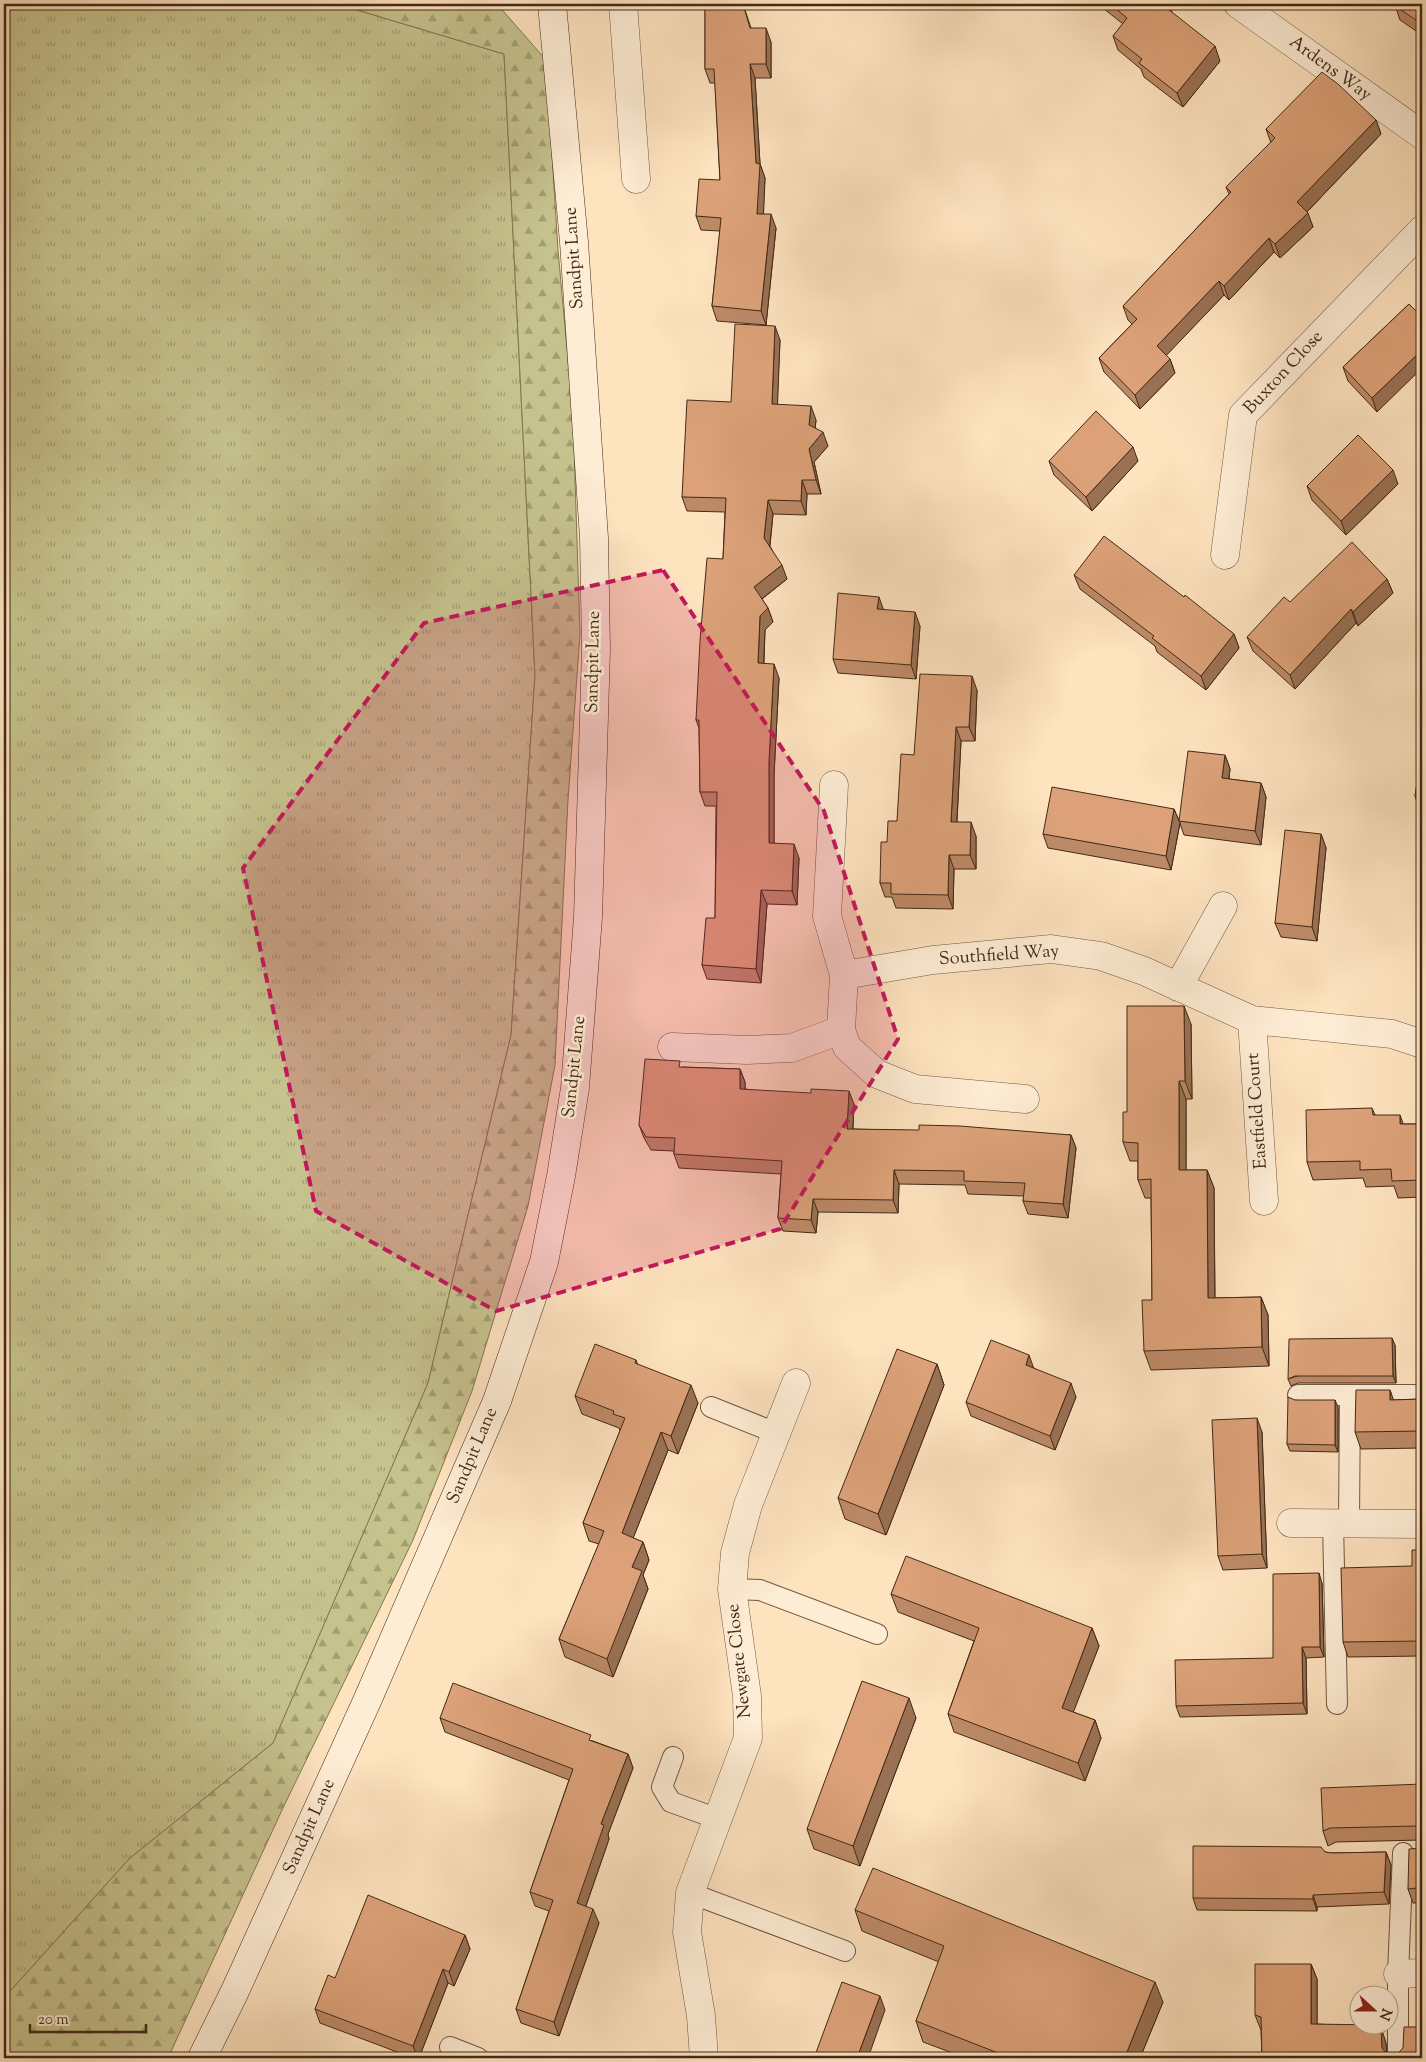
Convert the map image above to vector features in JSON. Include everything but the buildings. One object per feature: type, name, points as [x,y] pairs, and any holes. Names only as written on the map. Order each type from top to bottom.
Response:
[{"type":"street","name":"Sandpit Lane","points":[[202,2058],[235,1991],[367,1701],[497,1401],[544,1262],[562,1176],[575,1088],[588,917],[596,649],[594,538],[574,242],[552,4]]},
{"type":"street","points":[[623,4],[636,179]]},
{"type":"street","name":"Ardens Way","points":[[1238,4],[1422,136]]},
{"type":"street","name":"Buxton Close","points":[[1225,554],[1243,415],[1422,230]]},
{"type":"street","points":[[834,785],[827,916],[844,976],[841,1030],[848,1047],[877,1074],[915,1089],[1025,1099]]},
{"type":"street","points":[[1178,986],[1223,906]]},
{"type":"street","name":"Southfield Way","points":[[844,976],[933,960],[1051,950],[1101,956],[1144,971],[1252,1020],[1392,1034],[1422,1044]]},
{"type":"street","name":"Eastfield Court","points":[[1252,1020],[1264,1201]]},
{"type":"street","points":[[672,1047],[747,1050],[792,1048],[841,1030]]},
{"type":"street","name":"Newgate Close","points":[[704,2058],[701,2016],[687,1932],[690,1893],[748,1738],[747,1696],[732,1589],[735,1553],[748,1505],[796,1383]]},
{"type":"street","points":[[1291,1522],[1422,1524]]},
{"type":"lane","points":[[1298,1395],[1422,1395]]},
{"type":"lane","points":[[1337,1704],[1341,1522],[1350,1395]]},
{"type":"lane","points":[[711,1407],[776,1433]]},
{"type":"lane","points":[[732,1589],[760,1590],[877,1634]]},
{"type":"lane","points":[[672,1757],[662,1787],[671,1802],[718,1819]]},
{"type":"lane","points":[[1398,2058],[1410,1973],[1403,1853]]},
{"type":"lane","points":[[690,1893],[845,1951]]},
{"type":"lane","points":[[450,2047],[478,2058]]},
{"type":"highlighted area","points":[[663,570],[824,811],[898,1039],[780,1229],[496,1311],[316,1211],[243,868],[424,623]]},
{"type":"green space","points":[[4,4],[337,4],[504,54],[535,675],[511,1035],[428,1383],[273,1743],[129,1859],[4,1998]]},
{"type":"green space","points":[[337,4],[497,4],[546,60],[558,250],[573,416],[580,634],[568,800],[555,1065],[528,1206],[472,1391],[413,1540],[282,1810],[168,2058],[4,2058],[4,1998],[129,1859],[273,1743],[428,1383],[511,1035],[535,675],[504,54]]}]
